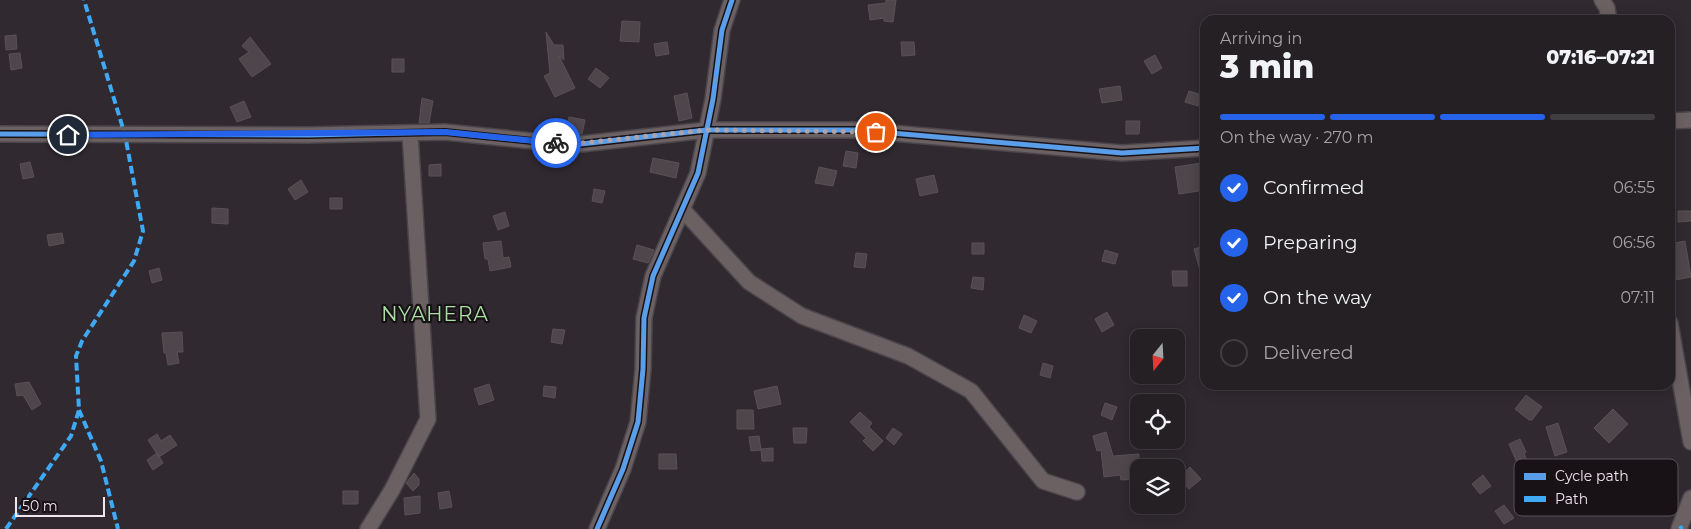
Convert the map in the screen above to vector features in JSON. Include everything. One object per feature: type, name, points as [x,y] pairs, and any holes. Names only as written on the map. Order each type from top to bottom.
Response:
[{"type":"street","points":[[597,529],[623,469],[638,422],[643,370],[644,318],[654,276],[698,173],[707,130],[722,30],[732,0]]},
{"type":"street","points":[[1602,0],[1609,15]]},
{"type":"street","points":[[1675,121],[1691,120]]},
{"type":"street","points":[[0,134],[308,135],[445,132],[572,144],[707,130],[857,130],[1122,154],[1200,148]]},
{"type":"street","points":[[368,529],[392,490],[428,419],[410,133]]},
{"type":"street","points":[[683,210],[748,282],[802,316],[908,356],[971,391],[1042,481],[1077,492]]},
{"type":"street","points":[[1675,351],[1691,442]]},
{"type":"street","points":[[1679,529],[1691,498]]},
{"type":"building","points":[[886,0],[896,0],[893,22],[884,21],[884,18],[870,20],[868,5],[886,3]]},
{"type":"building","points":[[622,21],[640,22],[639,42],[620,41]]},
{"type":"building","points":[[546,32],[554,45],[563,45],[564,60],[559,56],[575,88],[555,97],[544,76],[550,73]]},
{"type":"building","points":[[16,35],[17,49],[6,50],[5,36]]},
{"type":"building","points":[[250,37],[271,64],[252,77],[239,59],[249,52],[242,46]]},
{"type":"building","points":[[667,42],[669,54],[656,56],[654,44]]},
{"type":"building","points":[[901,42],[914,42],[915,55],[902,56]]},
{"type":"building","points":[[20,53],[22,68],[11,70],[9,54]]},
{"type":"building","points":[[1155,55],[1162,68],[1152,74],[1144,61]]},
{"type":"building","points":[[392,59],[404,59],[404,72],[392,72]]},
{"type":"building","points":[[596,68],[609,78],[600,88],[588,79]]},
{"type":"building","points":[[1120,86],[1122,100],[1102,103],[1099,89]]},
{"type":"building","points":[[1189,91],[1200,94],[1198,106],[1185,102]]},
{"type":"building","points":[[687,93],[692,118],[679,121],[674,96]]},
{"type":"building","points":[[422,98],[433,101],[429,123],[419,123]]},
{"type":"building","points":[[244,101],[251,117],[237,122],[230,107]]},
{"type":"building","points":[[569,117],[585,120],[582,134],[566,130]]},
{"type":"building","points":[[1126,121],[1140,121],[1139,134],[1126,134]]},
{"type":"building","points":[[846,151],[858,153],[856,168],[843,166]]},
{"type":"building","points":[[653,158],[679,163],[676,178],[650,172]]},
{"type":"building","points":[[30,162],[34,177],[23,179],[20,164]]},
{"type":"building","points":[[1200,163],[1200,191],[1179,194],[1175,167]]},
{"type":"building","points":[[441,164],[441,176],[429,176],[429,165]]},
{"type":"building","points":[[819,167],[837,171],[833,186],[815,183]]},
{"type":"building","points":[[934,175],[938,192],[920,196],[916,179]]},
{"type":"building","points":[[301,180],[308,192],[295,200],[288,189]]},
{"type":"building","points":[[594,189],[605,191],[602,203],[592,201]]},
{"type":"building","points":[[330,198],[342,198],[342,209],[330,209]]},
{"type":"building","points":[[212,208],[228,209],[228,224],[212,223]]},
{"type":"building","points":[[1678,211],[1691,211],[1691,221],[1678,222]]},
{"type":"building","points":[[505,212],[509,226],[498,230],[493,216]]},
{"type":"building","points":[[62,233],[64,243],[49,246],[47,235]]},
{"type":"building","points":[[501,241],[503,258],[509,257],[511,267],[490,271],[488,259],[485,259],[483,243]]},
{"type":"building","points":[[1685,241],[1691,277],[1675,280],[1675,243]]},
{"type":"building","points":[[972,243],[984,243],[984,254],[972,254]]},
{"type":"building","points":[[637,245],[654,250],[648,263],[633,259]]},
{"type":"building","points":[[1200,247],[1200,270],[1194,249]]},
{"type":"building","points":[[1105,250],[1118,254],[1115,264],[1102,261]]},
{"type":"building","points":[[856,253],[867,254],[865,268],[854,267]]},
{"type":"building","points":[[159,268],[162,280],[152,283],[149,271]]},
{"type":"building","points":[[1172,271],[1187,271],[1187,286],[1173,286]]},
{"type":"building","points":[[973,277],[984,278],[983,290],[971,288]]},
{"type":"building","points":[[1107,312],[1114,325],[1102,332],[1095,319]]},
{"type":"building","points":[[1024,315],[1037,321],[1031,333],[1019,328]]},
{"type":"building","points":[[553,329],[565,330],[562,344],[551,342]]},
{"type":"building","points":[[182,332],[183,352],[177,352],[179,363],[168,365],[166,353],[164,353],[162,333]]},
{"type":"building","points":[[1043,363],[1053,366],[1050,378],[1040,375]]},
{"type":"building","points":[[29,382],[41,404],[32,410],[23,395],[17,396],[15,384]]},
{"type":"building","points":[[489,384],[494,400],[479,405],[474,389]]},
{"type":"building","points":[[544,386],[556,387],[555,398],[543,396]]},
{"type":"building","points":[[777,386],[781,404],[758,409],[754,391]]},
{"type":"building","points":[[1526,395],[1542,407],[1532,420],[1529,420],[1515,409]]},
{"type":"building","points":[[1105,403],[1117,407],[1112,420],[1101,415]]},
{"type":"building","points":[[1613,409],[1628,424],[1609,443],[1594,428]]},
{"type":"building","points":[[737,410],[753,410],[754,429],[737,429]]},
{"type":"building","points":[[860,412],[872,423],[869,427],[883,441],[873,451],[863,441],[866,438],[850,422]]},
{"type":"building","points":[[1558,423],[1567,452],[1555,456],[1546,427]]},
{"type":"building","points":[[793,428],[807,428],[806,443],[794,443]]},
{"type":"building","points":[[893,428],[902,434],[894,445],[886,438]]},
{"type":"building","points":[[1106,432],[1113,456],[1139,454],[1139,459],[1130,459],[1130,480],[1121,480],[1120,475],[1104,477],[1101,450],[1097,451],[1093,436]]},
{"type":"building","points":[[157,434],[161,441],[170,435],[177,445],[159,457],[148,440]]},
{"type":"building","points":[[759,436],[761,450],[751,451],[749,437]]},
{"type":"building","points":[[1520,439],[1526,452],[1524,453],[1526,459],[1515,459],[1509,444]]},
{"type":"building","points":[[773,448],[773,461],[762,461],[761,449]]},
{"type":"building","points":[[157,453],[163,463],[153,470],[147,460]]},
{"type":"building","points":[[659,454],[676,454],[677,469],[659,469]]},
{"type":"building","points":[[1190,467],[1201,479],[1189,489],[1185,485],[1185,472]]},
{"type":"building","points":[[414,473],[419,479],[419,485],[413,491],[406,483]]},
{"type":"building","points":[[1483,475],[1491,486],[1480,494],[1472,484]]},
{"type":"building","points":[[343,491],[358,491],[358,504],[343,504]]},
{"type":"building","points":[[449,491],[452,507],[440,509],[438,493]]},
{"type":"building","points":[[420,496],[420,513],[405,515],[404,498]]},
{"type":"building","points":[[1504,505],[1514,518],[1504,524],[1495,511]]},
{"type":"marked path","points":[[6,529],[71,436],[79,410],[76,356],[82,341],[134,261],[143,231],[125,135],[84,0]]},
{"type":"marked path","points":[[79,410],[101,461],[118,529]]},
{"type":"cycle path","points":[[597,529],[623,469],[638,422],[643,369],[644,318],[653,276],[698,173],[713,99],[722,30],[732,0]]},
{"type":"cycle path","points":[[0,134],[308,135],[445,132],[572,145],[707,130],[857,130],[1122,153],[1200,148]]},
{"type":"way so far","points":[[556,143],[572,144],[707,130],[857,130],[876,132]]},
{"type":"district","name":"NYAHERA","points":[[435,314]]},
{"type":"route","points":[[68,135],[308,135],[445,132],[556,143]]}]
